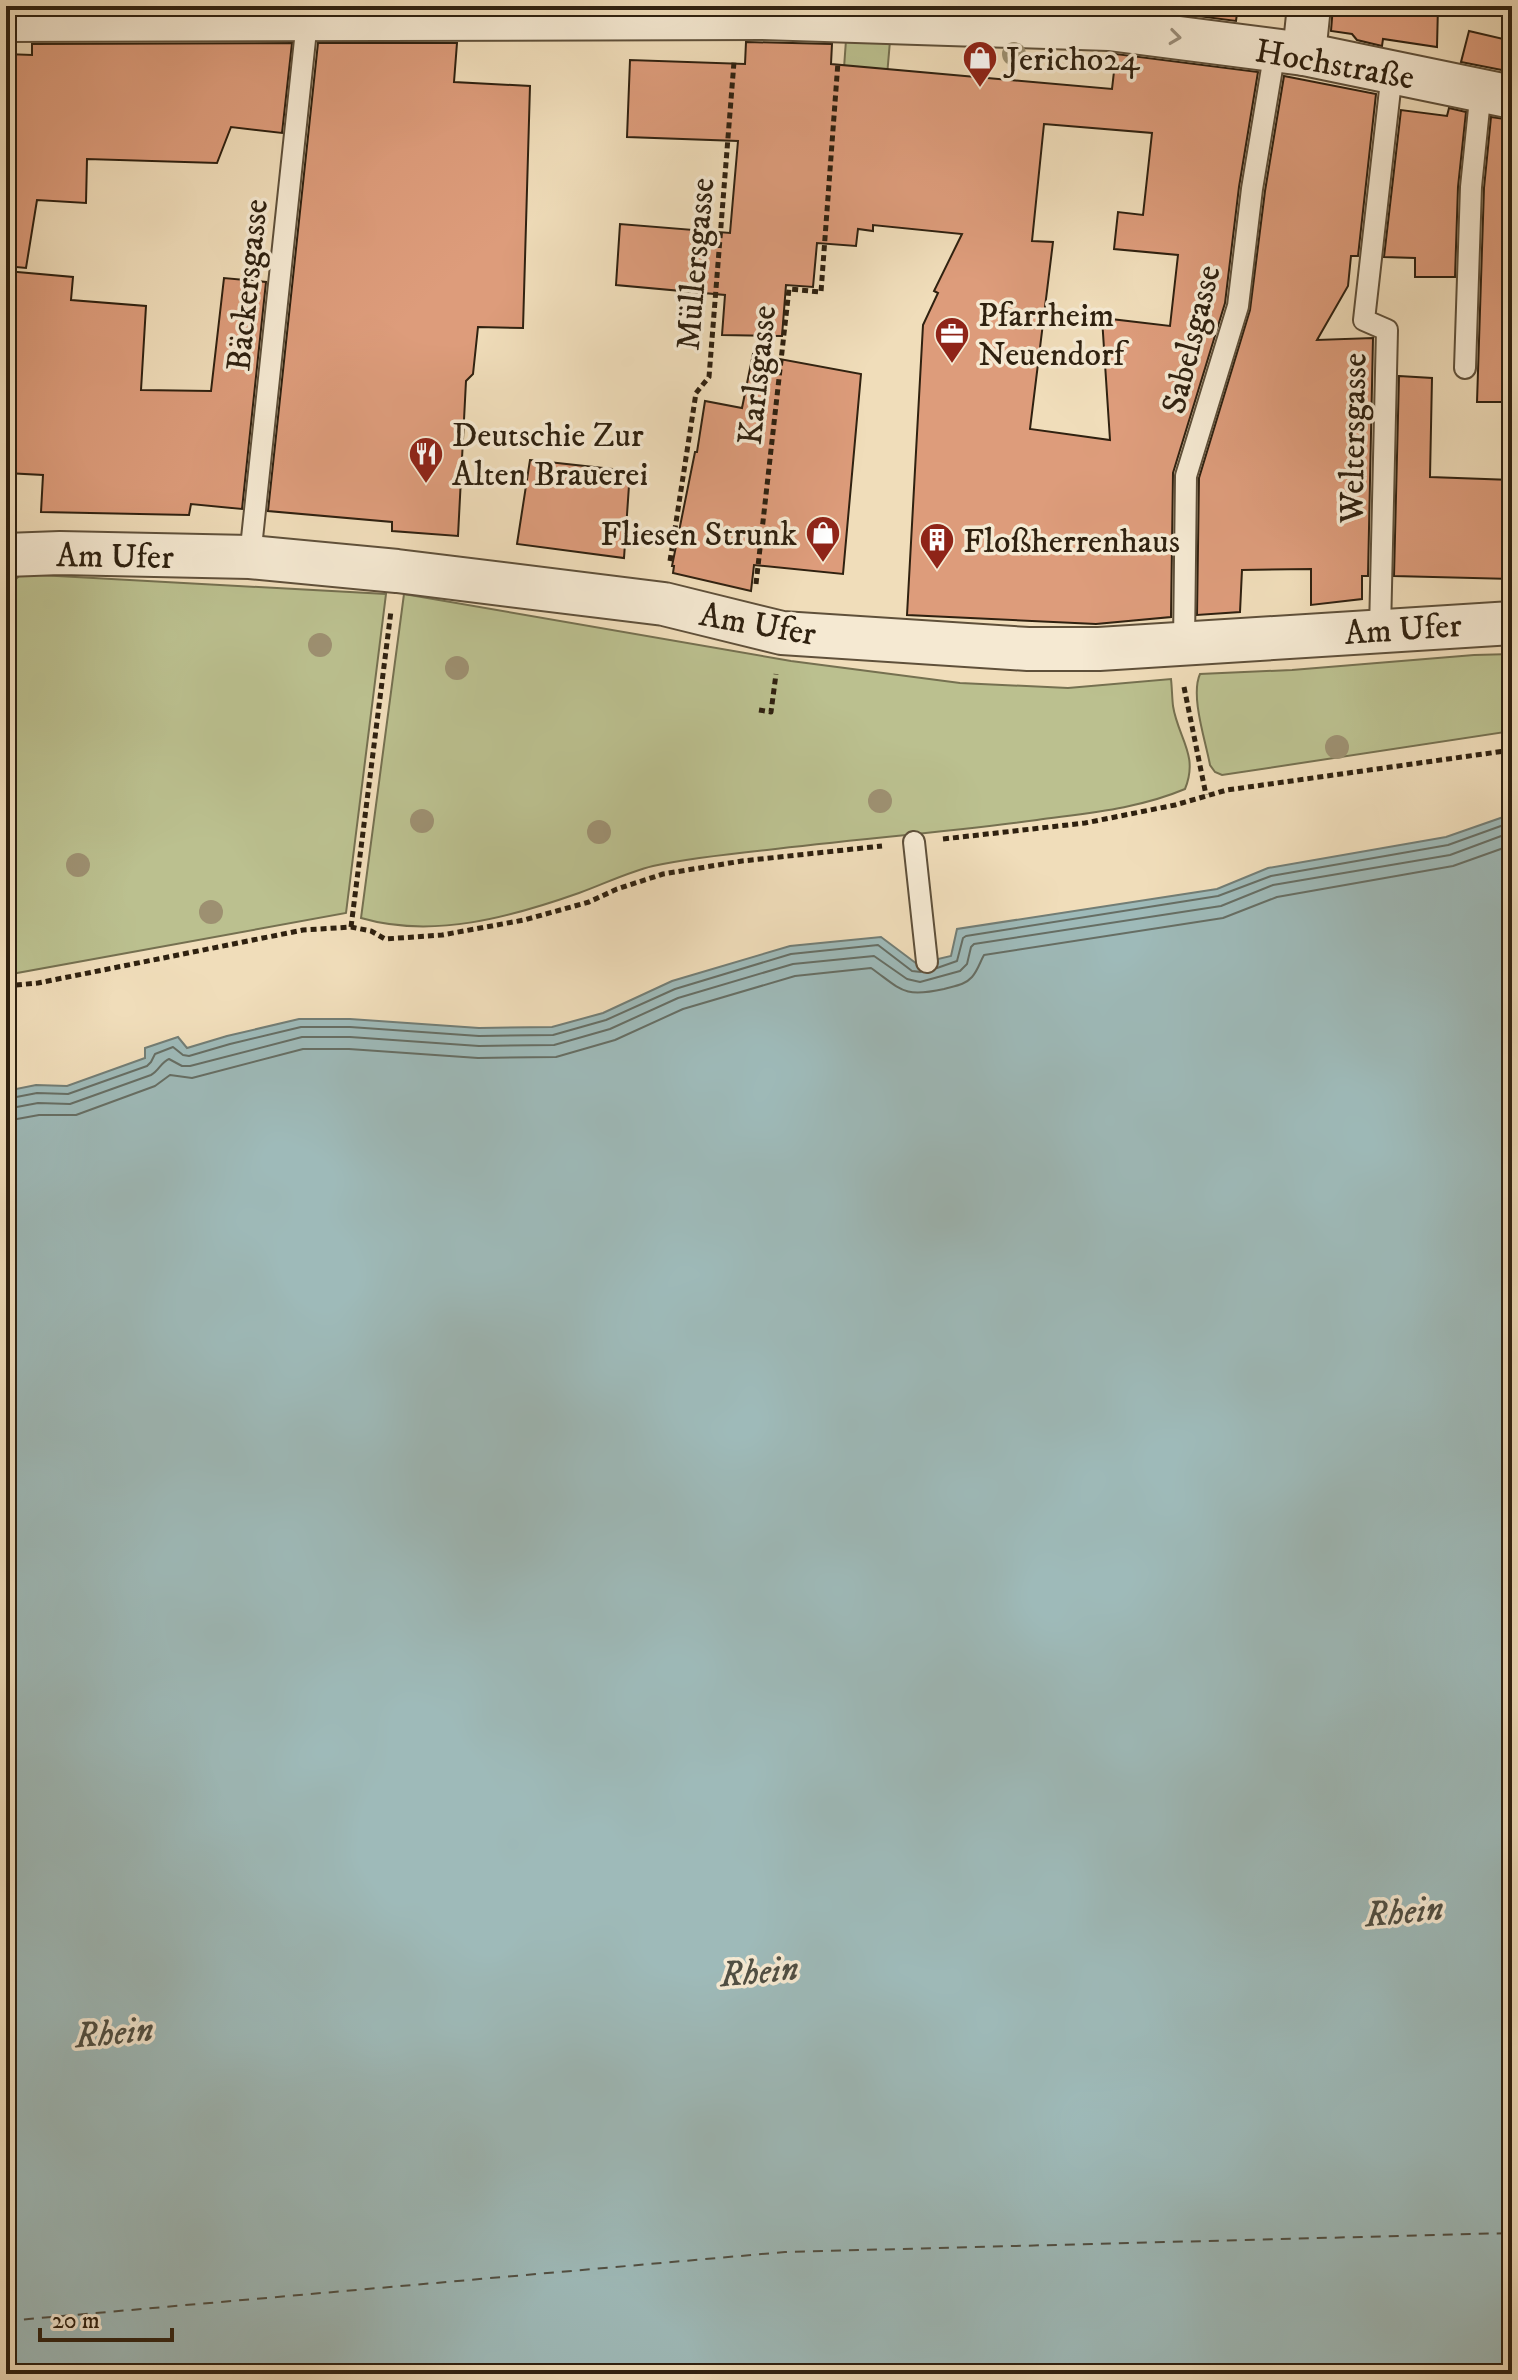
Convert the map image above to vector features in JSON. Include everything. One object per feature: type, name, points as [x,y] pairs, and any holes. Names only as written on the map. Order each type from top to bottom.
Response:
[{"type":"street","points":[[1290,52],[1309,6]]},
{"type":"street","name":"Hochstraße","points":[[6,20],[738,17],[1109,29],[1290,52],[1496,93]]},
{"type":"street","name":"Am Ufer","points":[[6,555],[60,553],[250,557],[397,571],[664,604],[782,633],[1028,649],[1099,649],[1512,623]]},
{"type":"lane","name":"Bäckersgasse","points":[[250,557],[307,21]]},
{"type":"lane","name":"Sabelsgasse","points":[[1184,644],[1186,476],[1238,306],[1252,189],[1290,52]]},
{"type":"lane","name":"Weltersgasse","points":[[1380,630],[1387,330],[1364,320],[1392,72]]},
{"type":"lane","points":[[1465,368],[1471,187],[1496,93]]},
{"type":"lane","points":[[914,842],[927,962]]},
{"type":"path","name":"Müllersgasse","points":[[664,604],[696,393],[709,377],[738,17]]},
{"type":"path","name":"Karlsgasse","points":[[751,625],[789,289],[821,292],[841,19]]},
{"type":"path","points":[[351,927],[397,571]]},
{"type":"path","points":[[1184,644],[1184,684],[1206,795]]},
{"type":"path","points":[[6,986],[38,983],[255,941]]},
{"type":"green space","points":[[846,40],[890,41],[879,168],[837,166]]},
{"type":"green space","points":[[21,574],[386,594],[346,913],[6,975],[6,589]]},
{"type":"green space","points":[[404,594],[791,661],[960,683],[1068,688],[1171,679],[1173,706],[1189,756],[1189,777],[1185,789],[1112,809],[653,866],[553,902],[472,922],[416,926],[361,918]]},
{"type":"green space","points":[[1512,654],[1512,731],[1222,775],[1210,765],[1198,706],[1197,683],[1200,674]]},
{"type":"water","name":"Rhein","points":[[1512,814],[1512,2374],[6,2374],[6,1091],[36,1085],[67,1086],[145,1058],[145,1048],[178,1037],[187,1048],[299,1019],[350,1019],[479,1028],[552,1027],[603,1013],[672,981],[790,946],[881,937],[917,964],[951,956],[957,929],[1217,889],[1268,868],[1446,837]]},
{"type":"building","points":[[1121,6],[1238,6],[1236,21]]},
{"type":"building","points":[[1333,6],[1438,6],[1437,47],[1383,39],[1382,46],[1357,40],[1352,34],[1331,31]]},
{"type":"building","points":[[1469,31],[1512,41],[1512,72],[1461,62]]},
{"type":"building","points":[[746,42],[832,44],[831,64],[1112,89],[1116,54],[1258,72],[1239,187],[1225,303],[1173,473],[1171,617],[1096,624],[907,615],[923,325],[938,293],[934,291],[962,234],[873,225],[873,231],[858,229],[856,246],[817,243],[813,287],[786,285],[782,336],[722,335],[725,295],[616,285],[620,224],[730,233],[738,141],[627,137],[630,60],[745,64]],"holes":[[[1044,124],[1152,133],[1143,215],[1118,212],[1114,249],[1178,255],[1170,326],[1102,318],[1110,440],[1030,429],[1053,242],[1032,241]]]},
{"type":"building","points":[[292,43],[282,133],[231,127],[217,163],[87,159],[86,203],[37,200],[26,268],[6,266],[6,54],[32,55],[32,44]]},
{"type":"building","points":[[318,43],[457,43],[454,82],[530,86],[523,328],[478,327],[473,374],[466,381],[458,536],[392,531],[392,522],[268,511]]},
{"type":"building","points":[[1284,76],[1376,94],[1358,256],[1351,256],[1348,286],[1317,340],[1373,338],[1368,576],[1362,576],[1362,599],[1311,605],[1311,569],[1242,570],[1240,612],[1197,615],[1199,478],[1250,310]]},
{"type":"building","points":[[1449,108],[1466,112],[1458,187],[1455,277],[1415,277],[1415,258],[1384,257],[1401,110],[1447,116]]},
{"type":"building","points":[[1491,117],[1512,120],[1512,402],[1477,402],[1484,188]]},
{"type":"building","points":[[6,271],[73,277],[71,300],[146,306],[141,390],[211,391],[224,278],[266,282],[242,509],[191,504],[189,515],[41,512],[43,475],[6,473]]},
{"type":"building","points":[[753,354],[861,374],[843,574],[754,565],[751,591],[673,573],[705,401],[742,408]]},
{"type":"building","points":[[1399,376],[1432,378],[1430,477],[1512,480],[1512,579],[1394,576]]},
{"type":"building","points":[[530,460],[630,471],[624,558],[517,544]]},
{"type":"ferry route","points":[[6,2321],[785,2252],[1512,2233]]},
{"type":"place","name":"Jericho24","points":[[980,89]]},
{"type":"place","name":"Pfarrheim Neuendorf","points":[[952,365]]},
{"type":"place","name":"Deutschie Zur Alten Brauerei","points":[[426,485]]},
{"type":"place","name":"Fliesen Strunk","points":[[823,564]]},
{"type":"place","name":"Floßherrenhaus","points":[[937,571]]}]
